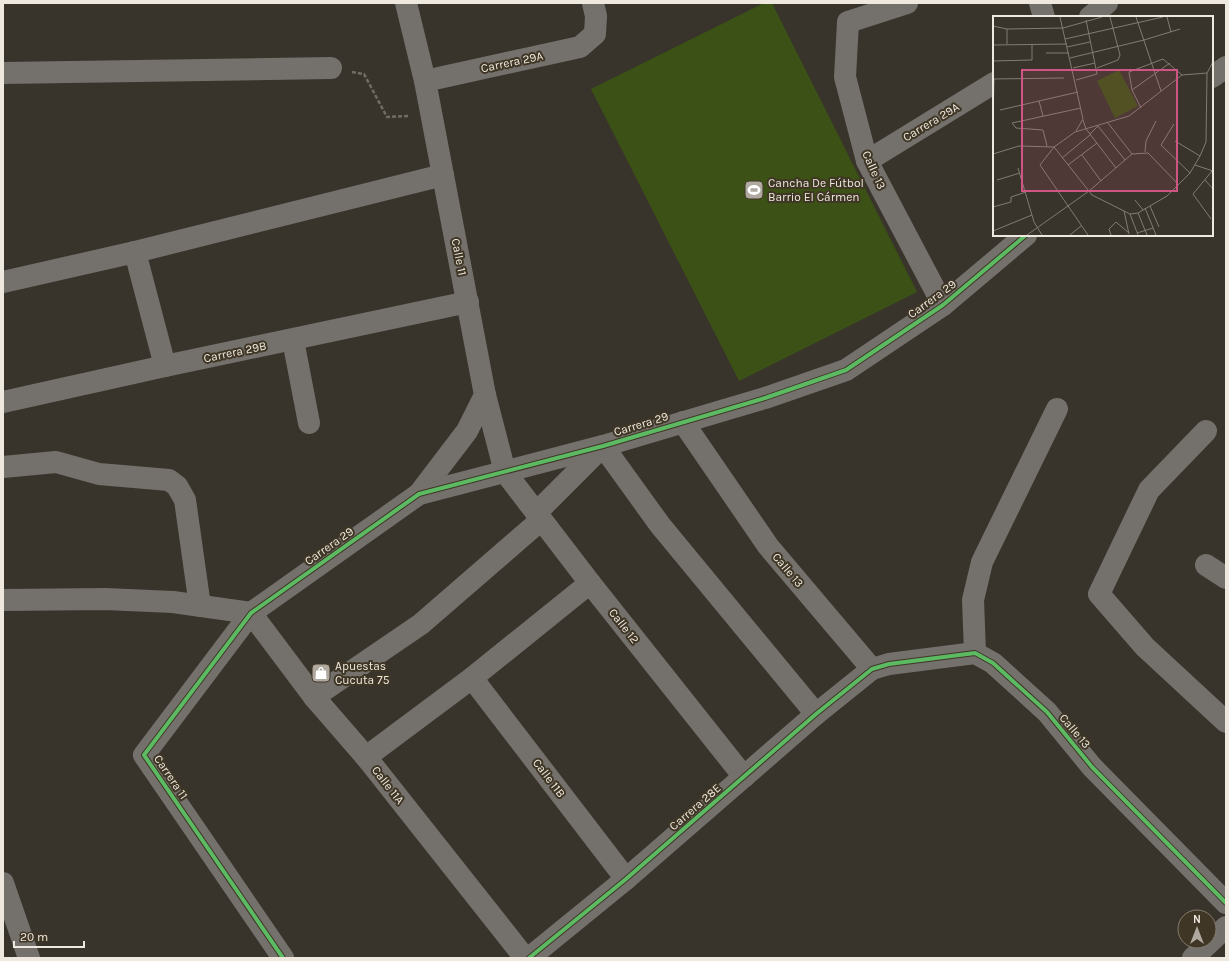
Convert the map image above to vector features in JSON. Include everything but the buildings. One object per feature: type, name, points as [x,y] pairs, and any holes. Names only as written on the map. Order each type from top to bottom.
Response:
[{"type":"street","name":"Calle 11","points":[[406,3],[425,81],[485,395],[506,472]]},
{"type":"street","name":"Carrera 29A","points":[[425,81],[580,46],[594,34],[596,16],[593,3]]},
{"type":"street","name":"Calle 13","points":[[907,3],[848,22],[845,77],[867,161],[943,305]]},
{"type":"street","points":[[1040,3],[1044,16]]},
{"type":"street","points":[[1091,16],[1107,3]]},
{"type":"street","points":[[1213,76],[1226,67]]},
{"type":"street","points":[[3,73],[331,68]]},
{"type":"street","name":"Carrera 29A","points":[[867,161],[993,84]]},
{"type":"street","points":[[3,282],[135,252],[442,175]]},
{"type":"street","name":"Carrera 29","points":[[251,613],[419,494],[603,446],[765,398],[846,370],[943,305],[1025,236]]},
{"type":"street","points":[[135,252],[165,366]]},
{"type":"street","name":"Carrera 29B","points":[[3,402],[468,302]]},
{"type":"street","points":[[293,340],[309,423]]},
{"type":"street","points":[[419,494],[468,431],[485,395]]},
{"type":"street","points":[[872,669],[889,664],[975,653],[973,600],[982,562],[1057,409]]},
{"type":"street","name":"Calle 13","points":[[683,422],[768,546],[872,669]]},
{"type":"street","points":[[1206,431],[1150,490],[1099,594],[1144,647],[1226,722]]},
{"type":"street","points":[[314,697],[421,624],[538,517],[603,446],[660,525],[816,714]]},
{"type":"street","points":[[3,467],[56,462],[99,474],[168,480],[177,486],[185,500],[200,606]]},
{"type":"street","name":"Calle 12","points":[[506,472],[538,517],[744,777]]},
{"type":"street","points":[[1206,566],[1226,578]]},
{"type":"street","points":[[366,757],[472,678],[590,583]]},
{"type":"street","points":[[3,600],[105,599],[173,602],[251,613]]},
{"type":"street","name":"Calle 11A","points":[[251,613],[314,697],[366,757],[525,958]]},
{"type":"street","name":"Carrera 11","points":[[251,613],[144,755],[283,958]]},
{"type":"street","name":"Calle 13","points":[[975,653],[992,663],[1047,712],[1092,767],[1226,903]]},
{"type":"street","name":"Carrera 28E","points":[[529,958],[626,879],[816,714],[872,669]]},
{"type":"street","name":"Calle 11B","points":[[472,678],[626,879]]},
{"type":"street","points":[[3,882],[29,958]]},
{"type":"street","points":[[1193,958],[1226,927]]},
{"type":"path","points":[[331,68],[364,74],[387,117],[431,115]]},
{"type":"green space","name":"Cancha De Fútbol Barrio El Cármen","points":[[764,3],[772,3],[917,292],[739,381],[591,89]]},
{"type":"cycle path","points":[[283,958],[144,755],[251,613],[419,494],[603,446],[765,398],[846,370],[943,305],[1025,236]]},
{"type":"cycle path","points":[[529,958],[626,879],[816,714],[872,669],[889,664],[975,653],[993,663],[1047,712],[1092,767],[1226,903]]},
{"type":"place","name":"Cancha De Fútbol Barrio El Cármen","points":[[754,190]]},
{"type":"place","name":"Apuestas Cucuta 75","points":[[321,673]]}]
